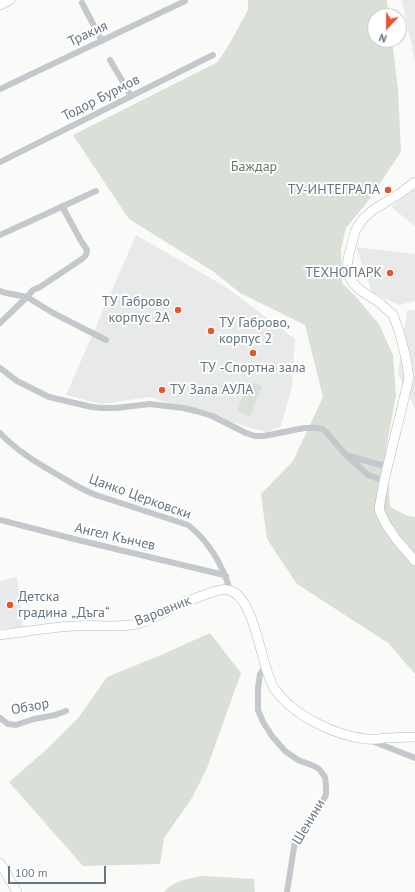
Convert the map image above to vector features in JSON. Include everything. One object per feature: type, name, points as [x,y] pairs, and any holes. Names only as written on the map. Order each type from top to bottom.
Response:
[{"type":"street","points":[[0,5],[10,0]]},
{"type":"street","name":"Тракия","points":[[0,89],[185,0]]},
{"type":"street","points":[[82,3],[102,41]]},
{"type":"street","name":"Тодор Бурмов","points":[[0,162],[214,55]]},
{"type":"street","points":[[110,60],[131,96]]},
{"type":"street","points":[[415,182],[373,210],[363,219],[355,232],[348,254],[347,266],[349,276],[354,284],[360,290],[384,306],[393,315],[406,358],[409,378],[384,481],[379,509],[383,520],[389,529],[415,561]]},
{"type":"street","points":[[0,235],[96,191]]},
{"type":"street","points":[[0,323],[30,292],[40,287],[86,256],[87,250],[62,206]]},
{"type":"street","points":[[0,291],[27,296],[53,313],[106,340]]},
{"type":"street","points":[[0,368],[17,381],[49,396],[102,408],[150,404],[183,408],[212,416],[255,436],[264,436],[304,428],[322,429],[368,476],[384,481]]},
{"type":"street","name":"Цанко Церковски","points":[[0,433],[17,449],[82,490],[188,525],[196,531],[220,561],[230,590]]},
{"type":"street","points":[[345,454],[388,468]]},
{"type":"street","name":"Ангел Кънчев","points":[[0,520],[74,540],[226,576]]},
{"type":"street","name":"Варовник","points":[[0,635],[74,626],[132,625],[160,615],[196,597],[218,590],[230,590]]},
{"type":"street","points":[[230,590],[239,597],[246,607],[274,688],[295,710],[332,730],[354,737],[368,739],[415,736]]},
{"type":"street","name":"Шенини","points":[[266,666],[260,674],[258,688],[258,710],[263,722],[272,736],[285,751],[298,760],[319,769],[325,777],[326,786],[326,795],[295,842],[286,892]]},
{"type":"street","name":"Обзор","points":[[0,718],[8,724],[16,725],[66,711]]},
{"type":"street","points":[[368,739],[415,758]]},
{"type":"street","points":[[0,863],[17,892]]},
{"type":"shaded area","points":[[402,0],[415,0],[415,62],[407,24],[407,8],[404,8]]},
{"type":"shaded area","points":[[415,188],[415,226],[391,207]]},
{"type":"shaded area","points":[[136,235],[226,287],[295,339],[292,387],[281,426],[267,432],[150,397],[101,404],[66,395]]},
{"type":"shaded area","name":"ТЕХНОПАРК","points":[[356,247],[415,254],[415,301],[399,305],[372,292]]},
{"type":"shaded area","points":[[415,310],[415,408],[398,374],[407,311]]},
{"type":"shaded area","name":"Детска градина „Дъга“","points":[[17,577],[23,627],[0,629],[0,581]]},
{"type":"green space","name":"Баждар","points":[[248,0],[387,0],[388,8],[367,8],[367,48],[393,48],[398,89],[401,152],[366,204],[346,228],[341,249],[342,283],[379,324],[393,355],[396,395],[386,449],[390,507],[408,516],[415,517],[415,674],[388,643],[297,584],[267,539],[261,494],[293,461],[323,397],[305,325],[240,293],[214,272],[129,219],[73,135],[218,62],[248,10]]},
{"type":"green space","points":[[249,381],[262,386],[250,416],[237,411]]},
{"type":"green space","points":[[210,633],[241,673],[207,768],[192,798],[164,838],[160,864],[83,866],[9,782],[47,749],[79,717],[107,677]]},
{"type":"green space","points":[[202,876],[254,879],[255,892],[164,892],[177,882]]},
{"type":"place","name":"ТУ-ИНТЕГРАЛА","points":[[388,190]]},
{"type":"place","name":"ТЕХНОПАРК","points":[[390,273]]},
{"type":"place","name":"ТУ Габрово корпус 2А","points":[[178,310]]},
{"type":"place","name":"ТУ Габрово, корпус 2","points":[[211,331]]},
{"type":"place","name":"ТУ -Спортна зала","points":[[253,353]]},
{"type":"place","name":"ТУ Зала АУЛА","points":[[162,390]]},
{"type":"place","name":"Детска градина „Дъга“","points":[[10,605]]}]
